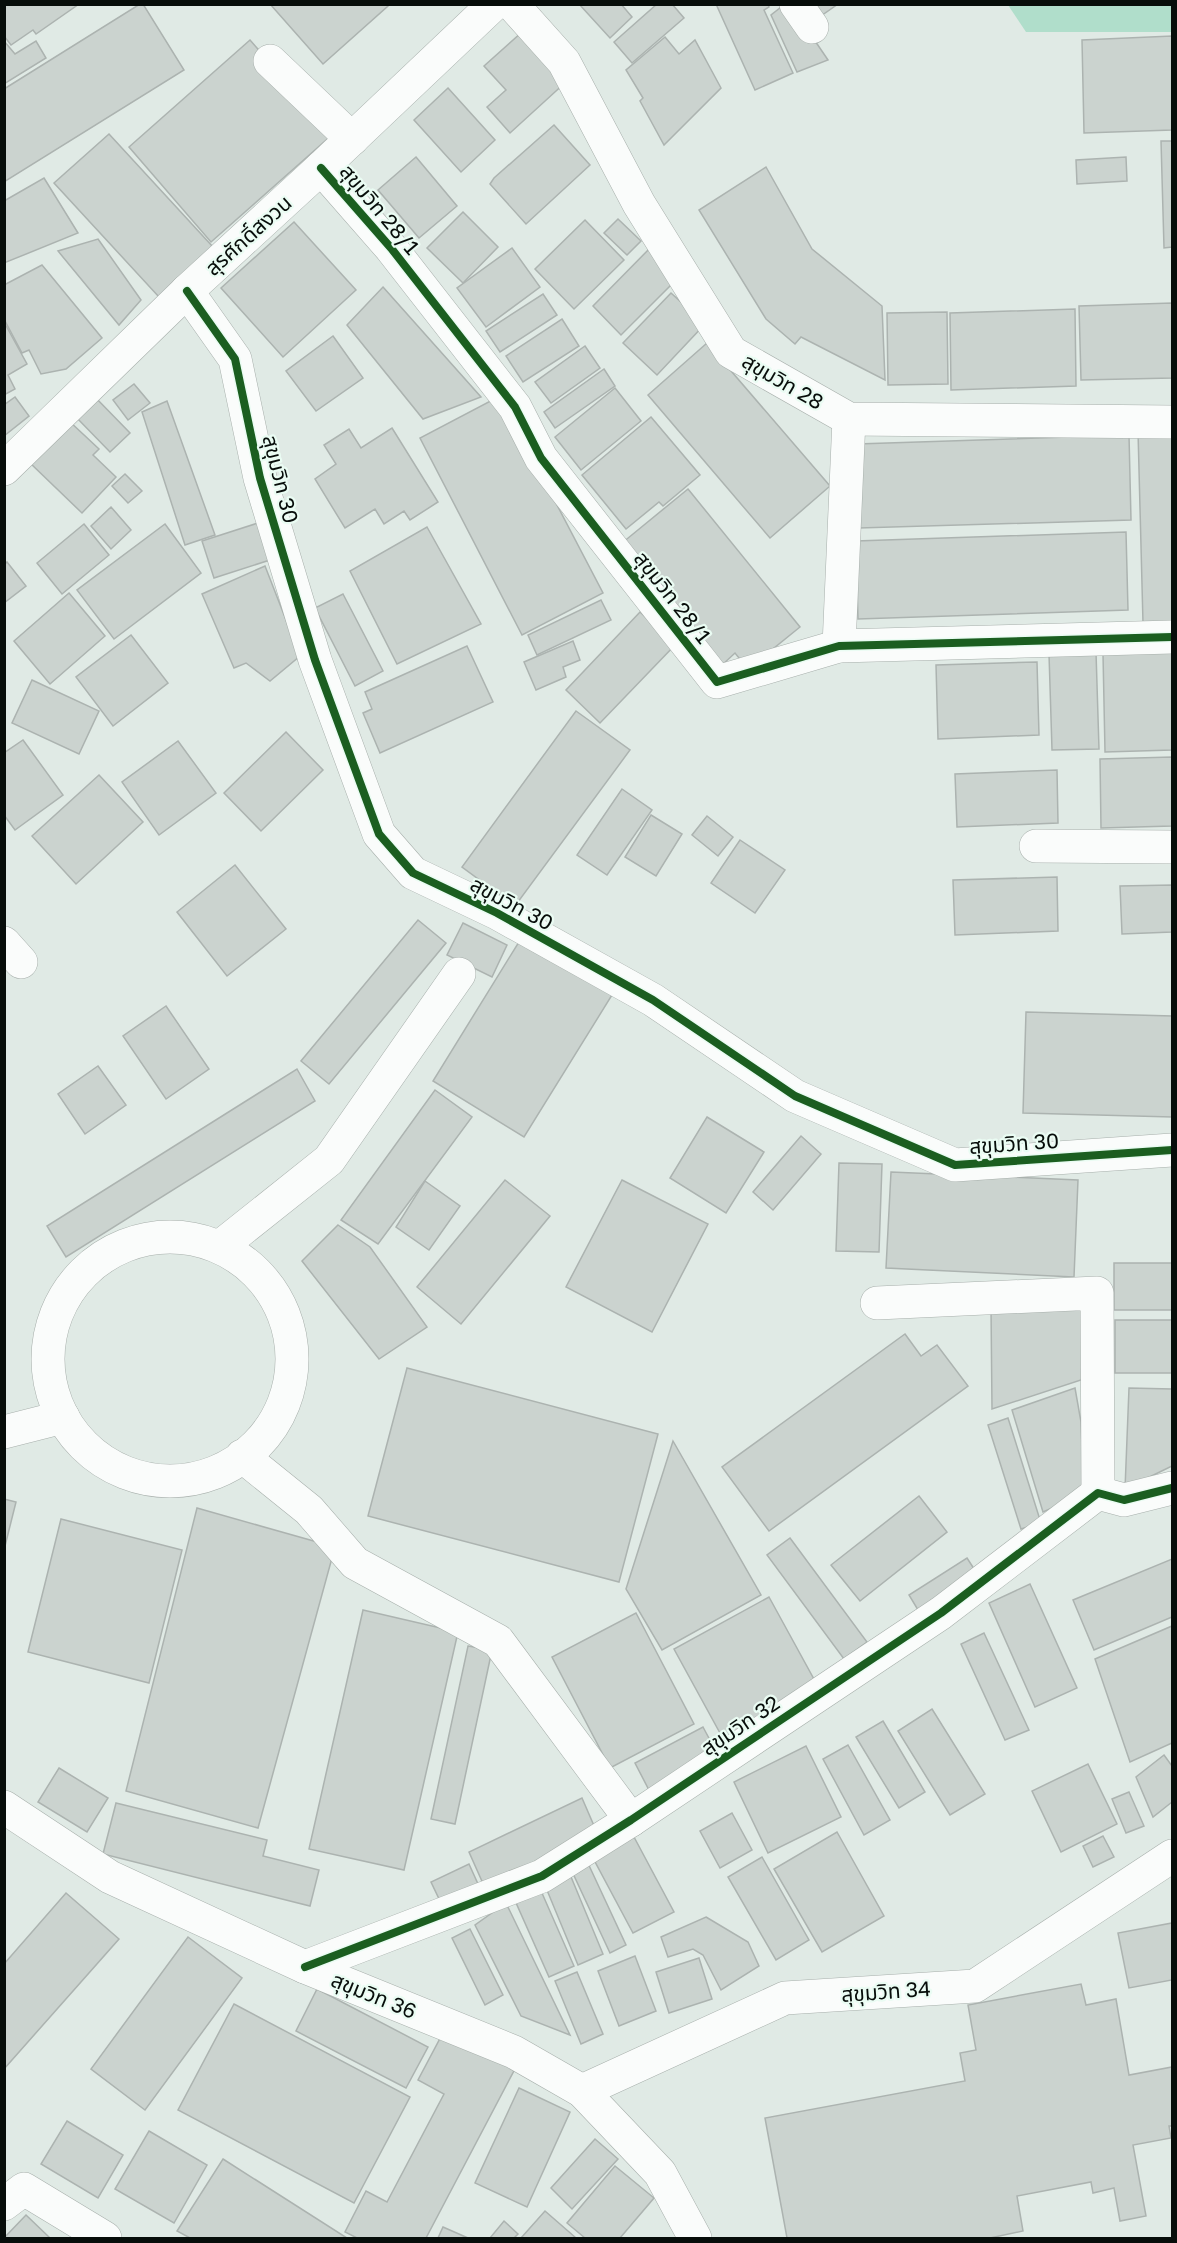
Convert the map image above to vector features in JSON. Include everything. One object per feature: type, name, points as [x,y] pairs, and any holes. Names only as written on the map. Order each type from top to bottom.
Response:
[{"type":"street","name":"สุรศักดิ์สงวน","points":[[4,469],[187,291],[494,4]]},
{"type":"street","name":"สุขุมวิท 28","points":[[512,4],[564,62],[639,204],[731,352],[849,419],[1173,422]]},
{"type":"street","points":[[270,61],[352,139]]},
{"type":"street","name":"สุขุมวิท 28/1","points":[[321,168],[391,248],[515,407],[541,458],[717,682],[839,646],[1173,637]]},
{"type":"street","name":"สุขุมวิท 30","points":[[187,291],[236,359],[260,478],[315,660],[379,834],[413,873],[497,913],[653,1000],[795,1096],[955,1165],[1173,1150]]},
{"type":"street","points":[[839,646],[849,419]]},
{"type":"street","points":[[1036,846],[1173,847]]},
{"type":"street","points":[[221,1246],[329,1160],[459,974]]},
{"type":"street","points":[[182,1235],[221,1246],[254,1268],[278,1300],[291,1337],[291,1377],[279,1415],[255,1448],[222,1470],[184,1481],[144,1480],[107,1465],[76,1440],[63,1417],[55,1404],[47,1363],[52,1321],[71,1284],[102,1256],[141,1239],[182,1235]]},
{"type":"street","points":[[877,1303],[1097,1293],[1098,1493],[1124,1500],[1173,1488]]},
{"type":"street","points":[[4,1432],[63,1417]]},
{"type":"street","points":[[242,1456],[309,1510],[356,1563],[498,1641],[631,1820]]},
{"type":"street","name":"สุขุมวิท 32","points":[[305,1967],[542,1876],[631,1820],[941,1613],[1098,1493]]},
{"type":"street","name":"สุขุมวิท 36","points":[[4,1807],[110,1877],[305,1967],[514,2052],[582,2091],[660,2173],[687,2235]]},
{"type":"street","name":"สุขุมวิท 34","points":[[582,2091],[785,1998],[975,1986],[1173,1856]]},
{"type":"street","points":[[4,2204],[24,2189],[105,2238]]},
{"type":"green space","points":[[1008,5],[1172,5],[1172,32],[1026,32]]},
{"type":"building","points":[[4,4],[79,4],[36,34],[33,30],[11,45],[4,36]]},
{"type":"building","points":[[143,4],[184,70],[4,182],[4,89]]},
{"type":"building","points":[[270,4],[387,4],[388,6],[323,64]]},
{"type":"building","points":[[579,4],[621,4],[632,17],[610,38]]},
{"type":"building","points":[[657,4],[672,4],[684,18],[632,63],[614,42]]},
{"type":"building","points":[[716,4],[768,4],[769,7],[764,10],[793,73],[755,90]]},
{"type":"building","points":[[785,4],[790,4],[828,60],[797,72],[771,15]]},
{"type":"building","points":[[808,4],[838,4],[818,18]]},
{"type":"building","points":[[522,32],[567,81],[510,133],[487,107],[506,90],[484,66]]},
{"type":"building","points":[[1172,36],[1172,130],[1084,133],[1082,40]]},
{"type":"building","points":[[665,37],[679,54],[695,40],[721,88],[664,145],[640,101],[643,98],[626,70]]},
{"type":"building","points":[[250,40],[333,134],[211,242],[129,147]]},
{"type":"building","points":[[4,41],[15,54],[36,41],[46,58],[4,84]]},
{"type":"building","points":[[448,88],[495,140],[461,172],[414,120]]},
{"type":"building","points":[[554,125],[590,165],[526,224],[490,184]]},
{"type":"building","points":[[109,134],[213,247],[159,297],[54,183]]},
{"type":"building","points":[[1161,141],[1172,141],[1172,247],[1164,248]]},
{"type":"building","points":[[416,157],[457,206],[419,238],[378,190]]},
{"type":"building","points":[[1126,157],[1127,181],[1077,184],[1076,160]]},
{"type":"building","points":[[766,167],[812,249],[882,306],[885,380],[801,337],[795,344],[766,319],[699,210]]},
{"type":"building","points":[[44,178],[78,233],[4,263],[4,201]]},
{"type":"building","points":[[463,212],[498,247],[463,283],[427,248]]},
{"type":"building","points":[[618,219],[641,241],[627,255],[604,233]]},
{"type":"building","points":[[585,220],[624,260],[574,309],[535,269]]},
{"type":"building","points":[[294,222],[356,290],[283,357],[221,288]]},
{"type":"building","points":[[98,239],[141,300],[119,325],[58,251]]},
{"type":"building","points":[[652,246],[681,275],[621,335],[593,306]]},
{"type":"building","points":[[512,248],[540,287],[486,327],[457,288]]},
{"type":"building","points":[[42,265],[102,338],[66,369],[41,374],[29,350],[22,353],[4,319],[4,285]]},
{"type":"building","points":[[383,287],[481,397],[423,419],[347,325]]},
{"type":"building","points":[[671,293],[705,324],[657,375],[623,343]]},
{"type":"building","points":[[543,294],[557,315],[500,352],[486,331]]},
{"type":"building","points":[[1172,303],[1172,378],[1081,380],[1079,306]]},
{"type":"building","points":[[1075,309],[1076,386],[951,390],[950,313]]},
{"type":"building","points":[[947,312],[948,384],[888,385],[887,313]]},
{"type":"building","points":[[562,319],[579,346],[523,382],[506,356]]},
{"type":"building","points":[[4,322],[27,364],[8,375],[15,389],[4,395]]},
{"type":"building","points":[[333,336],[363,378],[316,411],[286,371]]},
{"type":"building","points":[[707,343],[830,486],[770,538],[648,395]]},
{"type":"building","points":[[585,346],[600,368],[551,403],[535,382]]},
{"type":"building","points":[[604,369],[615,386],[555,428],[544,412]]},
{"type":"building","points":[[134,384],[150,403],[128,420],[113,400]]},
{"type":"building","points":[[615,388],[641,421],[581,470],[555,437]]},
{"type":"building","points":[[94,396],[130,433],[110,452],[75,416]]},
{"type":"building","points":[[500,396],[603,593],[522,635],[420,438]]},
{"type":"building","points":[[15,397],[29,416],[4,436],[4,405]]},
{"type":"building","points":[[167,401],[215,535],[185,545],[142,412]]},
{"type":"building","points":[[651,417],[700,475],[663,506],[659,502],[626,529],[582,475]]},
{"type":"building","points":[[68,420],[99,449],[93,455],[116,477],[82,513],[29,462]]},
{"type":"building","points":[[392,428],[438,502],[410,520],[404,511],[384,524],[375,509],[345,528],[315,479],[336,464],[324,445],[349,429],[361,448]]},
{"type":"building","points":[[1172,430],[1172,622],[1143,623],[1138,431]]},
{"type":"building","points":[[1129,435],[1131,520],[859,528],[857,444]]},
{"type":"building","points":[[125,474],[142,491],[128,503],[112,486]]},
{"type":"building","points":[[688,489],[800,627],[748,669],[735,653],[721,666],[622,543]]},
{"type":"building","points":[[111,507],[131,530],[111,549],[91,526]]},
{"type":"building","points":[[258,523],[270,560],[214,578],[202,541]]},
{"type":"building","points":[[84,524],[109,555],[62,594],[37,563]]},
{"type":"building","points":[[165,524],[201,573],[114,639],[77,590]]},
{"type":"building","points":[[427,527],[481,624],[397,664],[350,571]]},
{"type":"building","points":[[1126,532],[1128,610],[858,619],[856,541]]},
{"type":"building","points":[[7,562],[26,586],[4,603],[4,565]]},
{"type":"building","points":[[265,566],[300,656],[270,681],[246,663],[234,668],[202,594]]},
{"type":"building","points":[[69,593],[105,636],[50,684],[14,641]]},
{"type":"building","points":[[343,594],[383,671],[355,686],[315,608]]},
{"type":"building","points":[[601,600],[611,620],[537,655],[528,635]]},
{"type":"building","points":[[640,612],[675,645],[600,723],[566,690]]},
{"type":"building","points":[[131,635],[168,683],[113,726],[76,677]]},
{"type":"building","points":[[573,641],[580,660],[563,667],[566,677],[536,690],[524,662]]},
{"type":"building","points":[[467,646],[493,702],[380,753],[363,713],[372,709],[365,692]]},
{"type":"building","points":[[1096,652],[1099,749],[1052,750],[1049,654]]},
{"type":"building","points":[[1172,652],[1172,750],[1105,752],[1103,654]]},
{"type":"building","points":[[1037,662],[1039,735],[938,739],[936,665]]},
{"type":"building","points":[[32,680],[99,711],[79,754],[12,723]]},
{"type":"building","points":[[576,711],[630,750],[515,906],[462,867]]},
{"type":"building","points":[[286,732],[323,770],[261,831],[224,793]]},
{"type":"building","points":[[23,740],[63,795],[15,830],[4,815],[4,753]]},
{"type":"building","points":[[178,741],[216,793],[159,835],[122,782]]},
{"type":"building","points":[[1172,757],[1172,826],[1101,828],[1100,759]]},
{"type":"building","points":[[1057,770],[1058,823],[957,827],[955,774]]},
{"type":"building","points":[[99,775],[143,822],[76,884],[32,836]]},
{"type":"building","points":[[622,789],[652,810],[607,875],[577,855]]},
{"type":"building","points":[[651,815],[682,834],[656,876],[625,857]]},
{"type":"building","points":[[707,816],[733,837],[718,856],[692,835]]},
{"type":"building","points":[[740,840],[785,870],[755,913],[711,883]]},
{"type":"building","points":[[235,865],[286,929],[227,976],[177,912]]},
{"type":"building","points":[[1057,877],[1058,931],[955,935],[953,880]]},
{"type":"building","points":[[1172,885],[1172,932],[1122,934],[1120,886]]},
{"type":"building","points":[[418,920],[446,943],[329,1084],[301,1061]]},
{"type":"building","points":[[463,923],[507,945],[492,977],[447,955]]},
{"type":"building","points":[[522,937],[612,995],[524,1137],[433,1081]]},
{"type":"building","points":[[166,1006],[209,1069],[166,1099],[123,1036]]},
{"type":"building","points":[[1026,1012],[1172,1016],[1172,1117],[1023,1113]]},
{"type":"building","points":[[98,1066],[126,1105],[85,1134],[58,1094]]},
{"type":"building","points":[[297,1069],[315,1101],[66,1257],[47,1226]]},
{"type":"building","points":[[435,1090],[472,1117],[378,1244],[341,1220]]},
{"type":"building","points":[[707,1117],[764,1152],[726,1213],[670,1178]]},
{"type":"building","points":[[801,1136],[821,1154],[773,1210],[753,1192]]},
{"type":"building","points":[[839,1163],[882,1164],[879,1252],[836,1251]]},
{"type":"building","points":[[891,1172],[1078,1180],[1074,1277],[886,1268]]},
{"type":"building","points":[[505,1180],[550,1216],[461,1324],[417,1287]]},
{"type":"building","points":[[622,1180],[708,1224],[652,1332],[566,1287]]},
{"type":"building","points":[[425,1181],[460,1206],[429,1250],[396,1227]]},
{"type":"building","points":[[338,1225],[370,1247],[427,1327],[379,1359],[302,1261]]},
{"type":"building","points":[[1114,1263],[1172,1263],[1172,1310],[1114,1310]]},
{"type":"building","points":[[1084,1305],[1084,1379],[992,1409],[991,1308]]},
{"type":"building","points":[[1115,1320],[1172,1320],[1172,1373],[1115,1373]]},
{"type":"building","points":[[905,1334],[921,1356],[937,1345],[968,1386],[769,1531],[722,1467]]},
{"type":"building","points":[[407,1368],[658,1434],[619,1582],[368,1516]]},
{"type":"building","points":[[1075,1388],[1081,1422],[1084,1494],[1043,1512],[1012,1410]]},
{"type":"building","points":[[1129,1388],[1172,1389],[1172,1466],[1125,1489]]},
{"type":"building","points":[[1008,1418],[1041,1523],[1021,1529],[988,1425]]},
{"type":"building","points":[[673,1441],[761,1595],[662,1650],[626,1589]]},
{"type":"building","points":[[919,1496],[947,1532],[860,1601],[831,1565]]},
{"type":"building","points":[[4,1499],[16,1502],[4,1550]]},
{"type":"building","points":[[197,1508],[335,1547],[258,1828],[126,1791]]},
{"type":"building","points":[[61,1519],[182,1550],[149,1683],[28,1652]]},
{"type":"building","points":[[790,1538],[867,1642],[844,1659],[767,1555]]},
{"type":"building","points":[[967,1558],[980,1578],[921,1615],[909,1595]]},
{"type":"building","points":[[1172,1559],[1172,1617],[1094,1650],[1073,1600]]},
{"type":"building","points":[[1030,1584],[1077,1688],[1035,1707],[989,1603]]},
{"type":"building","points":[[769,1597],[821,1692],[726,1744],[674,1649]]},
{"type":"building","points":[[363,1610],[458,1632],[404,1870],[309,1849]]},
{"type":"building","points":[[636,1613],[694,1724],[610,1768],[552,1657]]},
{"type":"building","points":[[1172,1626],[1172,1743],[1130,1762],[1095,1659]]},
{"type":"building","points":[[984,1633],[1029,1730],[1005,1740],[961,1644]]},
{"type":"building","points":[[468,1646],[492,1650],[455,1824],[431,1819]]},
{"type":"building","points":[[932,1709],[985,1794],[950,1815],[898,1731]]},
{"type":"building","points":[[883,1721],[925,1792],[899,1808],[856,1737]]},
{"type":"building","points":[[703,1727],[720,1759],[651,1794],[635,1763]]},
{"type":"building","points":[[848,1745],[890,1820],[864,1835],[823,1759]]},
{"type":"building","points":[[806,1746],[841,1817],[768,1853],[734,1782]]},
{"type":"building","points":[[1164,1755],[1172,1766],[1172,1802],[1153,1817],[1136,1777]]},
{"type":"building","points":[[1088,1764],[1117,1824],[1061,1852],[1032,1791]]},
{"type":"building","points":[[59,1768],[108,1798],[87,1832],[38,1802]]},
{"type":"building","points":[[1129,1792],[1144,1826],[1126,1833],[1112,1799]]},
{"type":"building","points":[[582,1798],[598,1835],[485,1888],[469,1852]]},
{"type":"building","points":[[116,1803],[267,1840],[263,1856],[319,1870],[310,1906],[103,1854]]},
{"type":"building","points":[[732,1813],[752,1850],[720,1868],[700,1831]]},
{"type":"building","points":[[837,1832],[884,1916],[822,1952],[774,1869]]},
{"type":"building","points":[[1103,1836],[1114,1857],[1093,1867],[1083,1846]]},
{"type":"building","points":[[634,1837],[674,1912],[633,1933],[593,1858]]},
{"type":"building","points":[[762,1857],[809,1940],[776,1960],[728,1877]]},
{"type":"building","points":[[586,1859],[626,1945],[610,1953],[570,1867]]},
{"type":"building","points":[[469,1864],[478,1884],[441,1903],[431,1882]]},
{"type":"building","points":[[569,1872],[603,1954],[578,1965],[544,1883]]},
{"type":"building","points":[[538,1884],[574,1966],[549,1977],[513,1896]]},
{"type":"building","points":[[66,1893],[119,1939],[4,2069],[4,1964]]},
{"type":"building","points":[[506,1903],[570,2035],[521,2016],[475,1925]]},
{"type":"building","points":[[706,1917],[748,1942],[759,1966],[721,1990],[703,1955],[693,1949],[668,1957],[661,1937]]},
{"type":"building","points":[[1172,1923],[1172,1980],[1129,1988],[1118,1933]]},
{"type":"building","points":[[470,1929],[503,1995],[485,2005],[452,1938]]},
{"type":"building","points":[[188,1937],[242,1978],[145,2110],[91,2069]]},
{"type":"building","points":[[635,1956],[656,2011],[619,2026],[598,1971]]},
{"type":"building","points":[[699,1958],[712,1999],[669,2013],[656,1972]]},
{"type":"building","points":[[577,1972],[603,2034],[581,2044],[555,1981]]},
{"type":"building","points":[[1081,1984],[1086,2005],[1116,1999],[1129,2075],[1172,2067],[1172,2126],[1169,2126],[1171,2138],[1133,2145],[1146,2216],[1120,2221],[1114,2188],[1093,2193],[1091,2182],[1017,2196],[1023,2231],[990,2238],[787,2238],[765,2118],[965,2081],[960,2053],[976,2050],[968,2005]]},
{"type":"building","points":[[317,1989],[428,2047],[406,2088],[296,2031]]},
{"type":"building","points":[[234,2004],[410,2097],[354,2203],[178,2110]]},
{"type":"building","points":[[445,2029],[516,2067],[426,2238],[357,2238],[345,2232],[366,2191],[387,2202],[444,2094],[418,2080]]},
{"type":"building","points":[[519,2088],[570,2112],[527,2207],[475,2183]]},
{"type":"building","points":[[67,2121],[123,2155],[98,2198],[41,2164]]},
{"type":"building","points":[[149,2131],[207,2165],[174,2223],[115,2189]]},
{"type":"building","points":[[595,2139],[618,2159],[572,2209],[551,2188]]},
{"type":"building","points":[[223,2159],[347,2238],[190,2238],[177,2231]]},
{"type":"building","points":[[615,2166],[654,2198],[620,2238],[585,2238],[567,2223]]},
{"type":"building","points":[[545,2211],[576,2238],[521,2238]]},
{"type":"building","points":[[26,2215],[50,2238],[4,2238]]},
{"type":"building","points":[[504,2221],[518,2234],[514,2238],[490,2238]]},
{"type":"building","points":[[443,2227],[468,2238],[438,2238]]},
{"type":"cycle path","points":[[321,168],[391,248],[515,407],[541,458],[717,682],[839,646],[1172,637]]},
{"type":"cycle path","points":[[187,291],[235,359],[260,478],[315,660],[379,834],[413,873],[497,913],[653,1000],[795,1096],[955,1165],[1172,1150]]},
{"type":"cycle path","points":[[305,1967],[542,1876],[631,1820],[941,1613],[1098,1493],[1124,1500],[1172,1488]]}]
